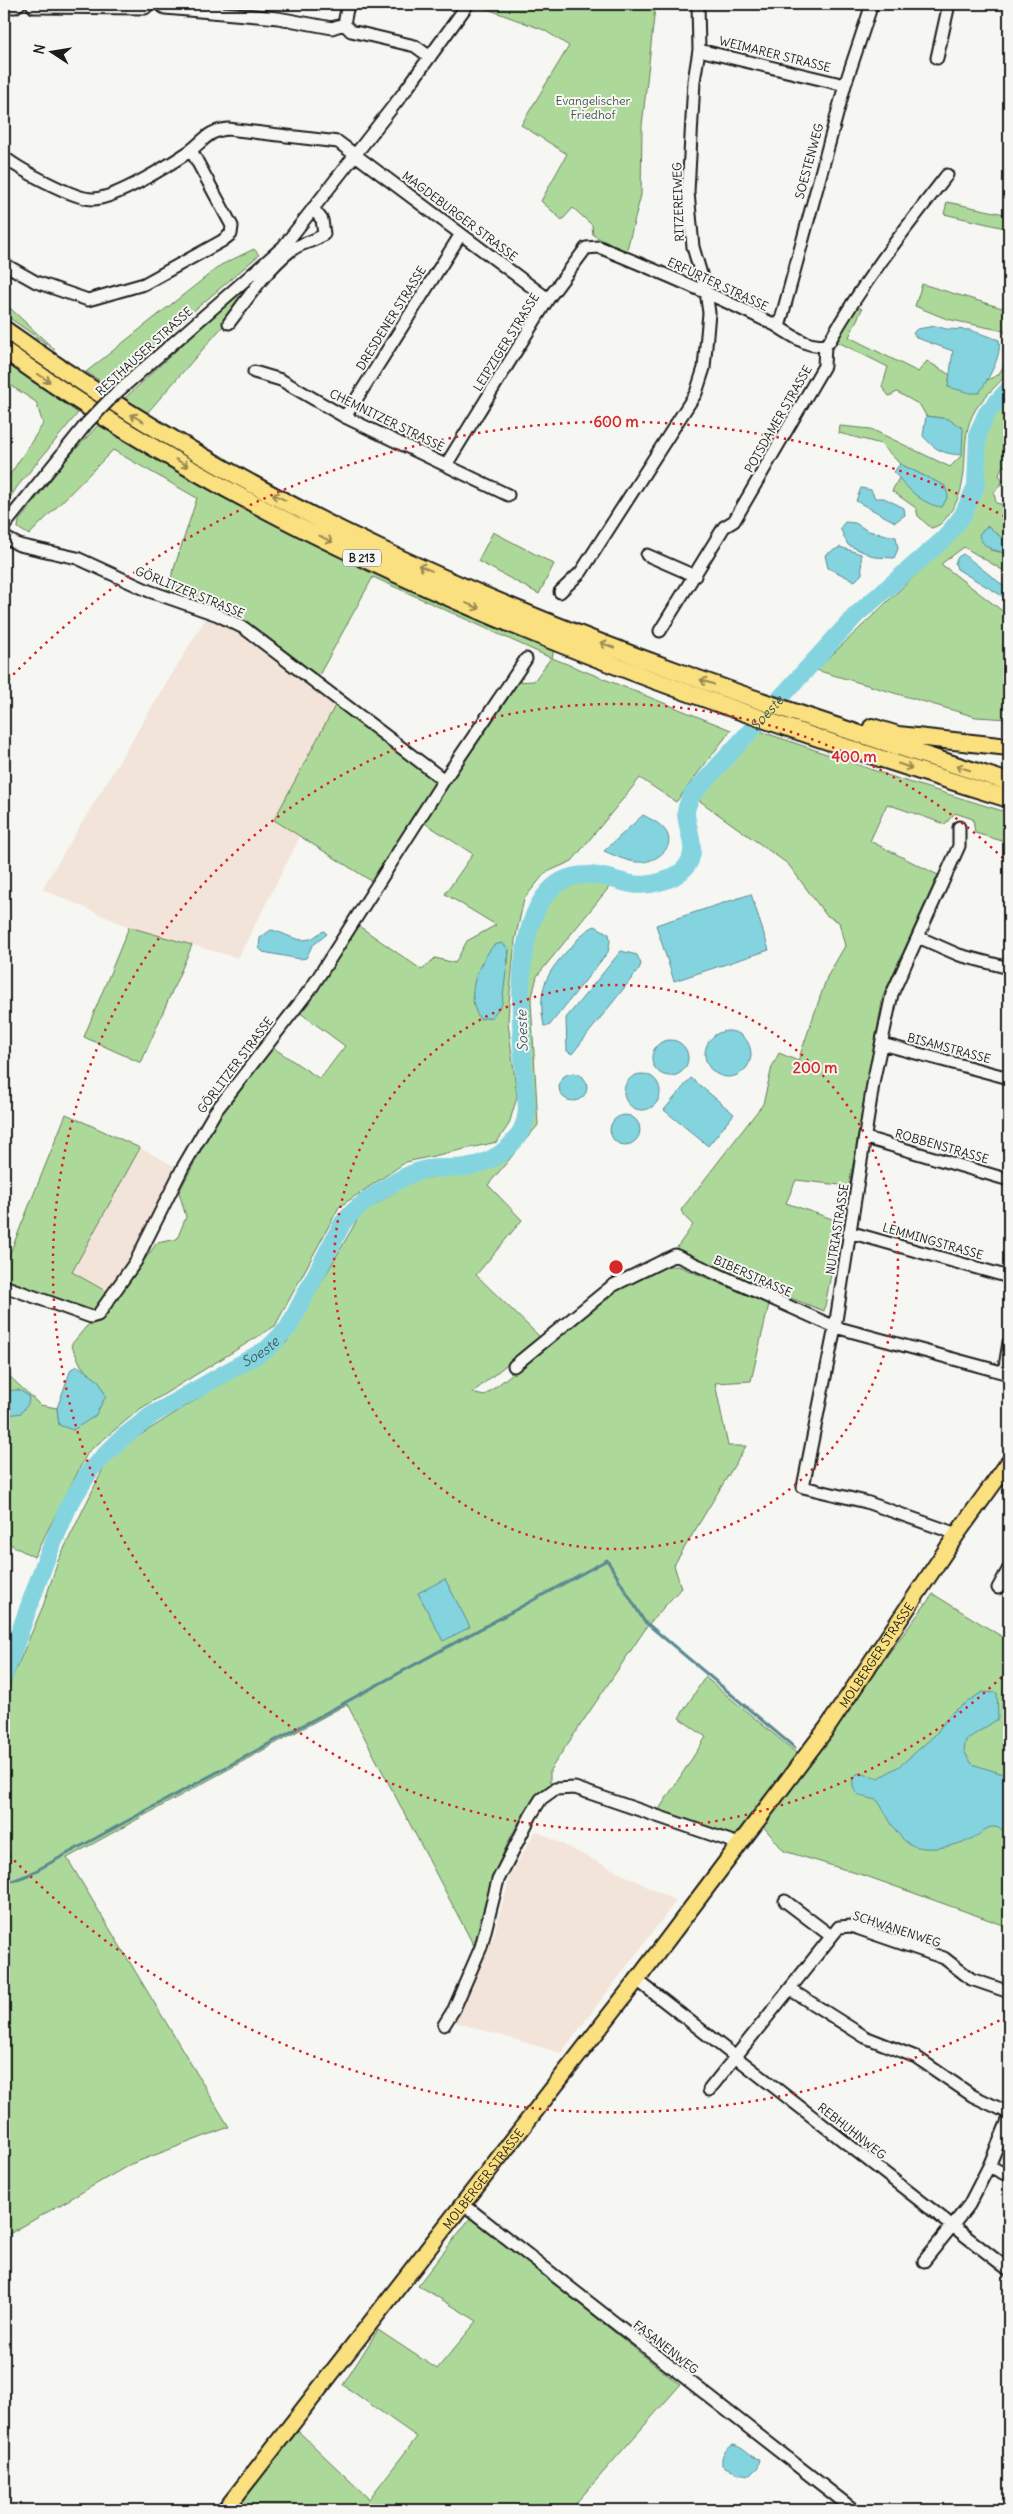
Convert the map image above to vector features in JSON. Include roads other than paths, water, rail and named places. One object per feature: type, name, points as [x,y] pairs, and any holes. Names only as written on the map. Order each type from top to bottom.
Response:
[{"type":"highway","name":"B 213","points":[[4,330],[136,418],[220,467],[378,548],[750,705]]},
{"type":"highway","name":"B 213","points":[[4,350],[66,392],[192,469],[367,560],[548,639],[779,715],[1009,798]]},
{"type":"highway","name":"B 213","points":[[779,715],[799,707],[898,735],[1009,748]]},
{"type":"highway","name":"B 213","points":[[779,715],[1009,782]]},
{"type":"main road","name":"MOLBERGER STRASSE","points":[[224,2510],[463,2204],[486,2171],[637,1980],[827,1728],[957,1534],[1009,1462]]},
{"type":"street","points":[[4,7],[15,7],[19,4]]},
{"type":"street","points":[[32,4],[34,6],[89,5],[145,8],[149,4]]},
{"type":"street","points":[[158,4],[165,8],[219,8],[332,28],[344,24]]},
{"type":"street","points":[[344,24],[348,4]]},
{"type":"street","name":"RESTHAUSER STRASSE","points":[[4,526],[87,423],[116,393],[283,246],[356,154],[468,4]]},
{"type":"street","name":"RITZEREIWEG","points":[[560,592],[581,572],[696,393],[704,368],[709,313],[706,291],[693,247],[688,192],[694,81],[699,50],[698,4]]},
{"type":"street","name":"SOESTENWEG","points":[[779,327],[845,85],[872,4]]},
{"type":"street","points":[[937,58],[949,4]]},
{"type":"street","points":[[344,24],[351,31],[415,46],[430,57]]},
{"type":"street","name":"WEIMARER STRASSE","points":[[699,50],[845,85]]},
{"type":"street","name":"MAGDEBURGER STRASSE","points":[[4,157],[68,193],[92,200],[105,198],[122,190],[192,150],[207,135],[217,130],[228,129],[333,140],[356,154],[548,299]]},
{"type":"street","points":[[4,264],[36,282],[88,300],[144,284],[222,241],[231,234],[232,226],[192,150]]},
{"type":"street","name":"POTSDAMER STRASSE","points":[[660,631],[724,527],[734,521],[820,374],[824,366],[825,345],[829,342],[854,298],[947,175]]},
{"type":"street","points":[[229,323],[262,280],[288,252],[301,243],[317,240],[324,234],[322,220],[313,208]]},
{"type":"street","name":"DRESDENER STRASSE","points":[[345,417],[461,234]]},
{"type":"street","name":"ERFURTER STRASSE","points":[[599,247],[706,291],[801,340],[820,346],[825,345]]},
{"type":"street","name":"LEIPZIGER STRASSE","points":[[446,465],[548,299],[586,248],[599,247]]},
{"type":"street","name":"CHEMNITZER STRASSE","points":[[254,372],[281,380],[345,417],[508,496]]},
{"type":"street","name":"GÖRLITZER STRASSE","points":[[4,537],[20,545],[78,558],[149,591],[218,615],[244,628],[444,780]]},
{"type":"street","points":[[647,555],[695,576]]},
{"type":"street","name":"GÖRLITZER STRASSE","points":[[4,1286],[91,1317],[98,1315],[136,1261],[183,1167],[216,1112],[312,987],[444,780],[526,659]]},
{"type":"street","name":"NUTRIASTRASSE","points":[[957,1534],[866,1502],[803,1487],[835,1327],[874,1078],[892,994],[958,846],[959,827]]},
{"type":"street","points":[[918,937],[959,954],[1009,968]]},
{"type":"street","name":"BISAMSTRASSE","points":[[882,1044],[1009,1078]]},
{"type":"street","name":"ROBBENSTRASSE","points":[[866,1138],[1009,1180]]},
{"type":"street","name":"LEMMINGSTRASSE","points":[[849,1232],[1009,1276]]},
{"type":"street","name":"BIBERSTRASSE","points":[[514,1366],[612,1286],[675,1255],[835,1327],[1007,1374]]},
{"type":"street","points":[[1007,1374],[1009,1342]]},
{"type":"street","points":[[998,1588],[1009,1568]]},
{"type":"street","points":[[444,2025],[454,2009],[481,1947],[498,1880],[531,1814],[542,1799],[555,1789],[575,1788],[739,1844]]},
{"type":"street","points":[[785,1901],[831,1936]]},
{"type":"street","name":"SCHWANENWEG","points":[[736,2057],[840,1926],[851,1926],[944,1958],[972,1979],[1009,1992]]},
{"type":"street","name":"REBHUHNWEG","points":[[637,1980],[1009,2270]]},
{"type":"street","points":[[791,1990],[865,2036],[916,2057],[973,2096],[1009,2113]]},
{"type":"street","points":[[709,2090],[736,2057]]},
{"type":"street","points":[[924,2261],[969,2205],[989,2166],[1009,2118]]},
{"type":"street","points":[[989,2166],[1009,2176]]},
{"type":"street","name":"FASANENWEG","points":[[463,2204],[854,2510]]},
{"type":"water","points":[[936,326],[946,329],[970,330],[999,340],[996,361],[979,393],[970,393],[948,387],[953,351],[917,338],[913,333],[917,329]]},
{"type":"water","points":[[926,416],[948,419],[963,428],[962,455],[950,454],[940,450],[927,441],[923,436]]},
{"type":"water","points":[[900,464],[945,486],[948,496],[942,507],[928,503],[909,489],[894,472]]},
{"type":"water","points":[[861,488],[871,490],[875,498],[884,498],[904,508],[905,515],[895,522],[856,501]]},
{"type":"water","points":[[845,522],[855,523],[868,531],[896,537],[898,549],[894,558],[875,557],[848,545],[840,528]]},
{"type":"water","points":[[988,526],[1009,544],[1009,560],[1005,553],[992,549],[982,542],[979,534]]},
{"type":"water","points":[[840,547],[861,554],[862,574],[855,581],[828,568],[825,555]]},
{"type":"water","points":[[963,554],[1009,590],[1009,600],[957,569],[955,563],[958,557]]},
{"type":"water","points":[[643,815],[659,824],[667,834],[669,840],[665,851],[655,859],[637,862],[623,859],[604,851]]},
{"type":"water","points":[[751,894],[769,950],[674,981],[656,925]]},
{"type":"water","points":[[595,926],[609,934],[608,952],[549,1026],[544,1026],[542,1013],[543,991],[550,973],[563,955],[580,937]]},
{"type":"water","points":[[271,930],[300,940],[312,938],[324,931],[327,934],[312,946],[306,958],[300,959],[263,952],[259,948],[260,938]]},
{"type":"water","points":[[502,943],[509,949],[502,1004],[492,1017],[480,1019],[473,1001],[475,981],[482,962],[488,953],[494,945]]},
{"type":"water","points":[[621,951],[637,955],[641,964],[639,969],[572,1054],[567,1051],[566,1018]]},
{"type":"water","points":[[728,1031],[741,1035],[747,1041],[751,1054],[747,1067],[741,1073],[728,1077],[715,1073],[709,1067],[705,1054],[709,1041],[715,1035]]},
{"type":"water","points":[[670,1040],[677,1041],[683,1045],[687,1051],[687,1065],[683,1071],[677,1075],[670,1076],[663,1075],[657,1071],[653,1065],[652,1058],[653,1051],[657,1045],[663,1041]]},
{"type":"water","points":[[573,1073],[583,1077],[587,1087],[583,1097],[573,1101],[563,1097],[559,1087],[563,1077]]},
{"type":"water","points":[[642,1074],[649,1075],[655,1079],[659,1085],[659,1099],[655,1105],[649,1109],[642,1110],[635,1109],[629,1105],[625,1099],[624,1092],[625,1085],[629,1079],[635,1075]]},
{"type":"water","points":[[691,1078],[734,1114],[708,1146],[664,1110]]},
{"type":"water","points":[[625,1115],[636,1119],[640,1130],[636,1141],[625,1145],[614,1141],[610,1130],[614,1119]]},
{"type":"water","points":[[78,1366],[99,1381],[106,1396],[95,1416],[73,1430],[59,1425],[57,1408],[71,1369]]},
{"type":"water","points":[[13,1390],[19,1390],[29,1396],[28,1404],[21,1413],[9,1415],[4,1413],[4,1395]]},
{"type":"water","points":[[445,1579],[470,1627],[443,1641],[418,1593]]},
{"type":"water","points":[[982,1692],[997,1693],[998,1719],[966,1740],[964,1751],[972,1764],[1009,1776],[1009,1832],[992,1827],[975,1837],[949,1846],[921,1848],[912,1845],[905,1841],[897,1832],[877,1800],[859,1795],[856,1792],[853,1778],[858,1773],[879,1778],[901,1765],[935,1735],[950,1714]]},
{"type":"water","points":[[733,2445],[760,2459],[758,2467],[750,2475],[736,2473],[722,2465],[724,2454]]},
{"type":"waterway","name":"Soeste","points":[[4,1676],[45,1562],[69,1505],[91,1469],[122,1438],[152,1415],[267,1349],[288,1328],[342,1224],[369,1199],[406,1176],[418,1172],[433,1168],[466,1167],[488,1160],[498,1155],[515,1140],[521,1131],[527,1109],[522,1048],[522,970],[528,933],[540,902],[560,882],[589,875],[641,885],[666,880],[685,868],[692,855],[692,841],[686,813],[692,795],[856,615],[944,539],[963,515],[976,486],[978,433],[987,413],[1009,389]]},
{"type":"waterway","points":[[4,1884],[28,1875],[607,1560],[644,1621],[795,1748]]},
{"type":"park label","name":"Evangelischer Friedhof","points":[[593,107]]}]
